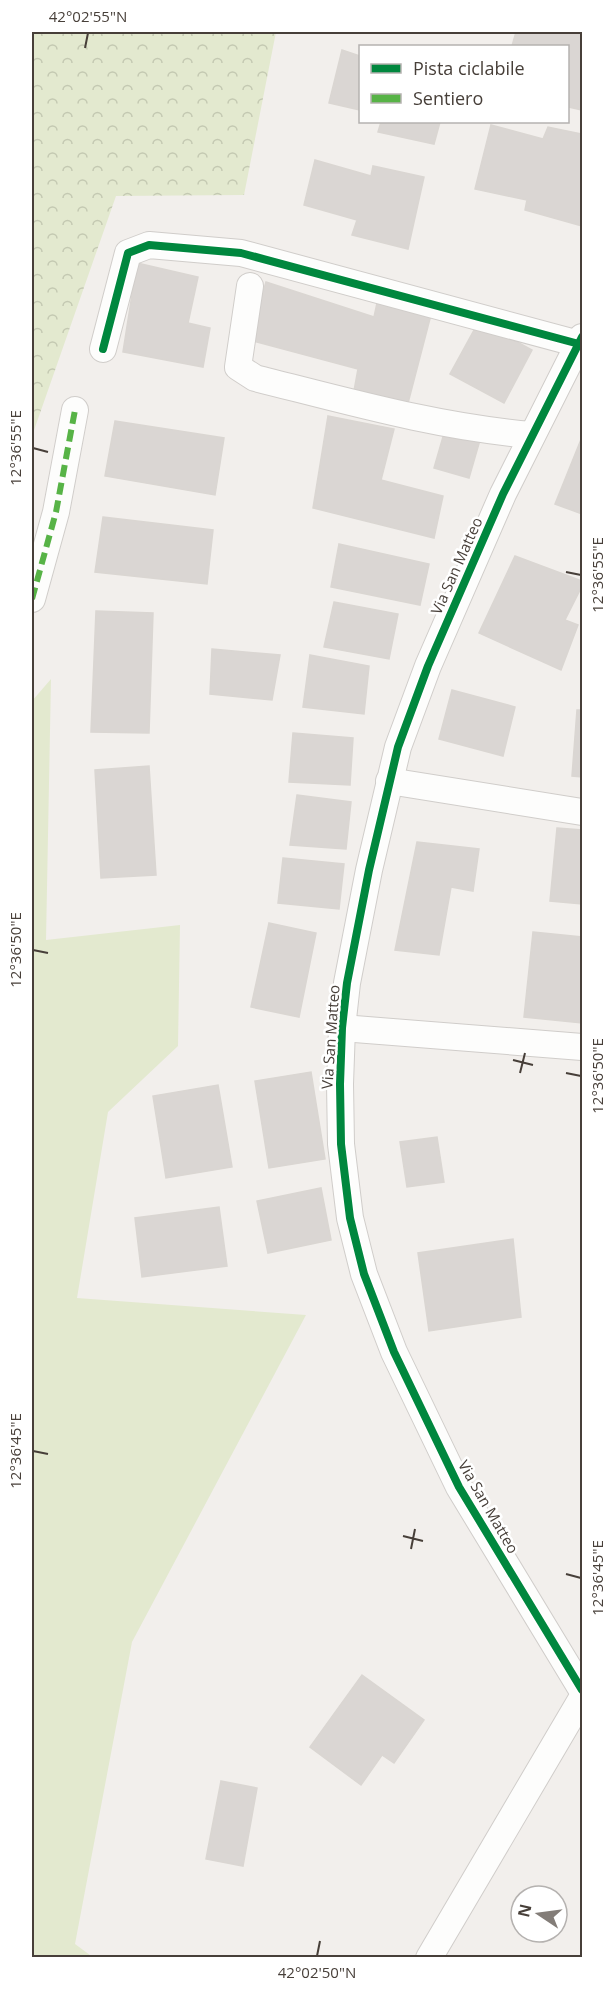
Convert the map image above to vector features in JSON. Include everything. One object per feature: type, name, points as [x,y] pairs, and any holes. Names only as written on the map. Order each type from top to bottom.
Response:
[{"type":"street","points":[[103,349],[128,253],[148,245],[241,253],[581,341]]},
{"type":"street","points":[[250,286],[238,367],[255,378],[419,419],[487,431],[532,435]]},
{"type":"street","name":"Via San Matteo","points":[[581,341],[503,494],[428,666],[405,726],[389,781],[347,983],[340,1075],[341,1144],[350,1218],[364,1274],[394,1352],[459,1487],[582,1690]]},
{"type":"street","points":[[32,598],[56,512],[75,410]]},
{"type":"street","points":[[389,781],[582,812]]},
{"type":"street","points":[[342,1028],[582,1047]]},
{"type":"street","points":[[429,1958],[582,1698]]},
{"type":"green space","points":[[32,32],[276,32],[244,195],[116,196],[32,436]]},
{"type":"green space","points":[[51,679],[46,940],[180,925],[178,1046],[108,1112],[77,1298],[306,1315],[132,1642],[75,1944],[94,1958],[32,1957],[32,701]]},
{"type":"building","points":[[516,32],[582,32],[582,110],[569,107],[569,45],[512,45]]},
{"type":"building","points":[[342,50],[359,56],[359,110],[329,103]]},
{"type":"building","points":[[381,123],[440,123],[434,144],[378,132]]},
{"type":"building","points":[[491,125],[543,139],[548,127],[582,134],[582,226],[525,210],[527,200],[475,189]]},
{"type":"building","points":[[315,160],[371,176],[373,166],[424,177],[408,249],[352,235],[357,220],[304,205]]},
{"type":"building","points":[[137,263],[198,277],[188,323],[210,328],[203,367],[123,352]]},
{"type":"building","points":[[266,282],[374,317],[379,294],[432,311],[408,403],[354,391],[358,369],[249,340]]},
{"type":"building","points":[[479,321],[532,350],[504,403],[450,374]]},
{"type":"building","points":[[328,416],[394,429],[381,480],[443,496],[434,538],[313,508]]},
{"type":"building","points":[[115,421],[224,438],[215,495],[105,476]]},
{"type":"building","points":[[445,430],[480,440],[469,478],[434,468]]},
{"type":"building","points":[[582,437],[582,514],[555,504]]},
{"type":"building","points":[[103,517],[213,530],[207,584],[95,572]]},
{"type":"building","points":[[339,544],[429,564],[420,605],[331,587]]},
{"type":"building","points":[[515,556],[582,581],[582,586],[565,620],[578,625],[561,670],[479,633]]},
{"type":"building","points":[[334,602],[398,614],[389,659],[324,647]]},
{"type":"building","points":[[96,611],[153,613],[149,733],[91,732]]},
{"type":"building","points":[[212,649],[280,655],[272,700],[210,694]]},
{"type":"building","points":[[310,655],[369,666],[364,714],[303,707]]},
{"type":"building","points":[[452,690],[515,707],[503,756],[439,739]]},
{"type":"building","points":[[577,710],[582,710],[582,777],[572,776]]},
{"type":"building","points":[[293,733],[353,738],[350,785],[289,782]]},
{"type":"building","points":[[149,766],[156,875],[101,878],[95,770]]},
{"type":"building","points":[[297,795],[351,802],[346,849],[290,845]]},
{"type":"building","points":[[557,828],[582,830],[582,904],[550,901]]},
{"type":"building","points":[[417,842],[479,849],[473,891],[451,887],[439,955],[395,950]]},
{"type":"building","points":[[283,858],[344,864],[339,909],[278,903]]},
{"type":"building","points":[[269,923],[316,933],[299,1017],[251,1007]]},
{"type":"building","points":[[533,932],[582,937],[582,1023],[524,1017]]},
{"type":"building","points":[[311,1072],[325,1159],[269,1168],[255,1081]]},
{"type":"building","points":[[218,1085],[232,1167],[166,1178],[153,1096]]},
{"type":"building","points":[[437,1137],[444,1182],[407,1187],[400,1142]]},
{"type":"building","points":[[321,1188],[331,1240],[268,1253],[257,1201]]},
{"type":"building","points":[[219,1207],[227,1266],[142,1277],[135,1218]]},
{"type":"building","points":[[513,1239],[521,1317],[429,1331],[418,1253]]},
{"type":"building","points":[[362,1675],[424,1720],[394,1763],[382,1755],[361,1785],[310,1747]]},
{"type":"building","points":[[221,1781],[257,1788],[243,1866],[206,1859]]},
{"type":"marked path","points":[[32,599],[56,512],[75,410]]},
{"type":"cycle path","points":[[103,349],[128,253],[149,245],[241,253],[579,344]]},
{"type":"cycle path","points":[[582,337],[503,494],[428,666],[398,747],[369,870],[347,983],[342,1028],[340,1084],[341,1144],[350,1218],[364,1274],[394,1352],[459,1487],[582,1690]]}]
